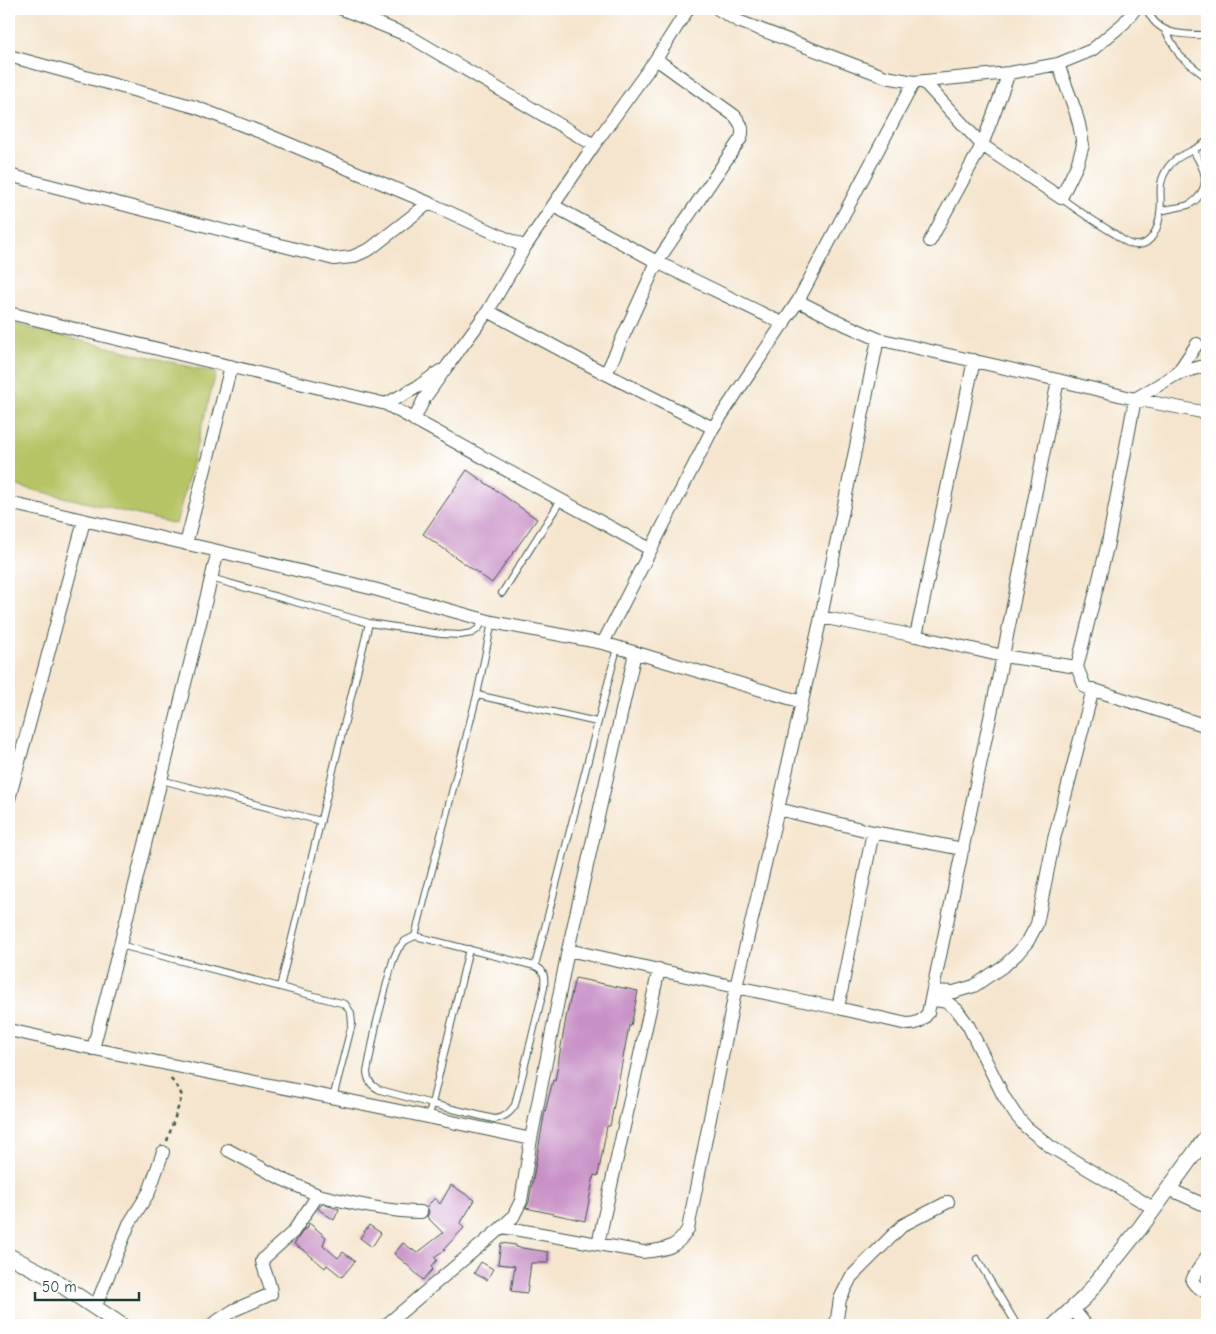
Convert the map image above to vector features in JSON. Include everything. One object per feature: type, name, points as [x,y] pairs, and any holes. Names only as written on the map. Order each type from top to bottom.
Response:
[{"type":"street","points":[[342,9],[409,36],[594,145]]},
{"type":"street","points":[[414,420],[424,399],[488,312],[525,247],[594,145],[656,59],[688,9]]},
{"type":"street","points":[[718,9],[738,21],[886,78],[919,82],[1009,73],[1058,64],[1092,50],[1124,24],[1136,9]]},
{"type":"street","points":[[9,56],[195,108],[268,135],[429,203],[525,247]]},
{"type":"street","points":[[606,374],[657,262],[741,138],[743,129],[735,116],[656,59]]},
{"type":"street","points":[[919,82],[982,145],[1061,198],[1077,165],[1083,146],[1080,124],[1058,64]]},
{"type":"street","points":[[930,241],[982,145],[1009,73]]},
{"type":"street","points":[[603,643],[713,428],[798,301],[919,82]]},
{"type":"street","points":[[9,175],[334,259],[352,257],[370,249],[429,203]]},
{"type":"street","points":[[554,206],[657,262],[784,324]]},
{"type":"street","points":[[798,301],[878,339],[1135,399],[1207,413]]},
{"type":"street","points":[[488,312],[713,428]]},
{"type":"street","points":[[9,313],[386,404],[650,549]]},
{"type":"street","points":[[502,1227],[643,1252],[663,1250],[676,1244],[684,1237],[688,1229],[736,987],[821,617],[878,339]]},
{"type":"street","points":[[1177,374],[1197,344]]},
{"type":"street","points":[[916,636],[974,360]]},
{"type":"street","points":[[386,404],[419,386],[448,365]]},
{"type":"street","points":[[1207,365],[1177,374],[1135,399],[1108,543],[1077,667],[1086,687],[1207,726]]},
{"type":"street","points":[[186,544],[231,366]]},
{"type":"street","points":[[568,950],[906,1024],[917,1023],[923,1019],[928,1012],[932,995],[963,849],[1058,380]]},
{"type":"street","points":[[9,504],[218,551],[374,589],[488,621],[603,643],[802,702]]},
{"type":"street","points":[[9,799],[84,521]]},
{"type":"street","points":[[93,1049],[218,551]]},
{"type":"street","points":[[821,617],[1003,656],[1077,667]]},
{"type":"street","points":[[386,1325],[513,1217],[521,1201],[568,950],[634,653]]},
{"type":"street","points":[[932,995],[954,992],[974,986],[982,981],[1017,954],[1037,924],[1054,839],[1094,690]]},
{"type":"street","points":[[778,809],[873,832],[963,849]]},
{"type":"street","points":[[838,1008],[873,832]]},
{"type":"street","points":[[598,1244],[659,969]]},
{"type":"street","points":[[932,995],[948,1002],[957,1010],[972,1033],[1004,1097],[1026,1127],[1051,1147],[1155,1209]]},
{"type":"street","points":[[9,1030],[333,1098],[430,1110],[531,1140]]},
{"type":"street","points":[[1055,1325],[1085,1297],[1155,1209],[1207,1136]]},
{"type":"street","points":[[228,1150],[318,1195],[381,1209],[421,1212]]},
{"type":"street","points":[[95,1308],[125,1232],[149,1192],[163,1152]]},
{"type":"street","points":[[1169,1189],[1207,1206]]},
{"type":"street","points":[[211,1325],[234,1310],[271,1294],[262,1261],[293,1232],[318,1195]]},
{"type":"street","points":[[836,1325],[840,1299],[851,1277],[904,1226],[948,1202]]},
{"type":"street","points":[[9,1256],[48,1276],[121,1325]]},
{"type":"street","points":[[1207,1256],[1192,1281],[1207,1293]]},
{"type":"street","points":[[1073,1309],[1086,1325]]},
{"type":"lane","points":[[1147,9],[1149,15],[1164,29],[1178,34],[1207,35]]},
{"type":"lane","points":[[1164,29],[1180,56],[1207,78]]},
{"type":"lane","points":[[1061,198],[1125,241],[1135,245],[1149,241],[1157,230],[1161,212],[1160,184],[1166,170],[1173,161],[1200,147],[1207,141]]},
{"type":"lane","points":[[1161,212],[1170,208],[1186,206],[1194,202],[1201,195],[1206,177],[1193,150]]},
{"type":"lane","points":[[502,593],[561,500]]},
{"type":"lane","points":[[211,578],[369,623],[460,635],[472,633],[488,621]]},
{"type":"lane","points":[[415,936],[477,695],[488,621]]},
{"type":"lane","points":[[280,987],[369,623]]},
{"type":"lane","points":[[536,966],[617,648]]},
{"type":"lane","points":[[477,695],[597,722]]},
{"type":"lane","points":[[161,780],[321,821]]},
{"type":"lane","points":[[415,936],[469,949],[536,966],[541,968],[545,979],[515,1105],[504,1117],[494,1119],[430,1110],[380,1090],[373,1086],[368,1079],[367,1072],[376,1025],[393,960],[398,949],[405,941],[415,936]]},
{"type":"lane","points":[[120,944],[345,1004],[351,1013],[352,1024],[333,1098]]},
{"type":"lane","points":[[430,1110],[469,949]]},
{"type":"lane","points":[[977,1258],[1017,1325]]},
{"type":"path","points":[[156,1061],[179,1089],[182,1096],[163,1152]]},
{"type":"green space","points":[[9,323],[216,373],[176,524],[9,484]]},
{"type":"building","points":[[467,470],[537,519],[492,583],[423,534]]},
{"type":"building","points":[[575,978],[638,991],[631,1026],[629,1026],[610,1126],[607,1126],[598,1176],[594,1175],[585,1221],[526,1208],[529,1202],[544,1116],[553,1080],[555,1081]]},
{"type":"building","points":[[451,1185],[475,1200],[460,1224],[464,1228],[445,1250],[434,1257],[437,1260],[431,1267],[433,1269],[423,1280],[394,1254],[403,1243],[417,1253],[443,1233],[427,1217],[429,1212],[427,1206],[435,1198],[440,1204]]},
{"type":"building","points":[[322,1204],[339,1209],[334,1220],[318,1209]]},
{"type":"building","points":[[309,1223],[326,1237],[323,1245],[338,1258],[343,1252],[355,1261],[342,1277],[327,1265],[325,1268],[294,1244],[305,1228],[307,1229]]},
{"type":"building","points":[[369,1225],[381,1233],[372,1247],[360,1238]]},
{"type":"building","points":[[501,1243],[548,1252],[548,1263],[531,1263],[527,1293],[511,1291],[515,1266],[498,1264]]},
{"type":"building","points":[[481,1262],[493,1269],[487,1280],[474,1273]]}]
